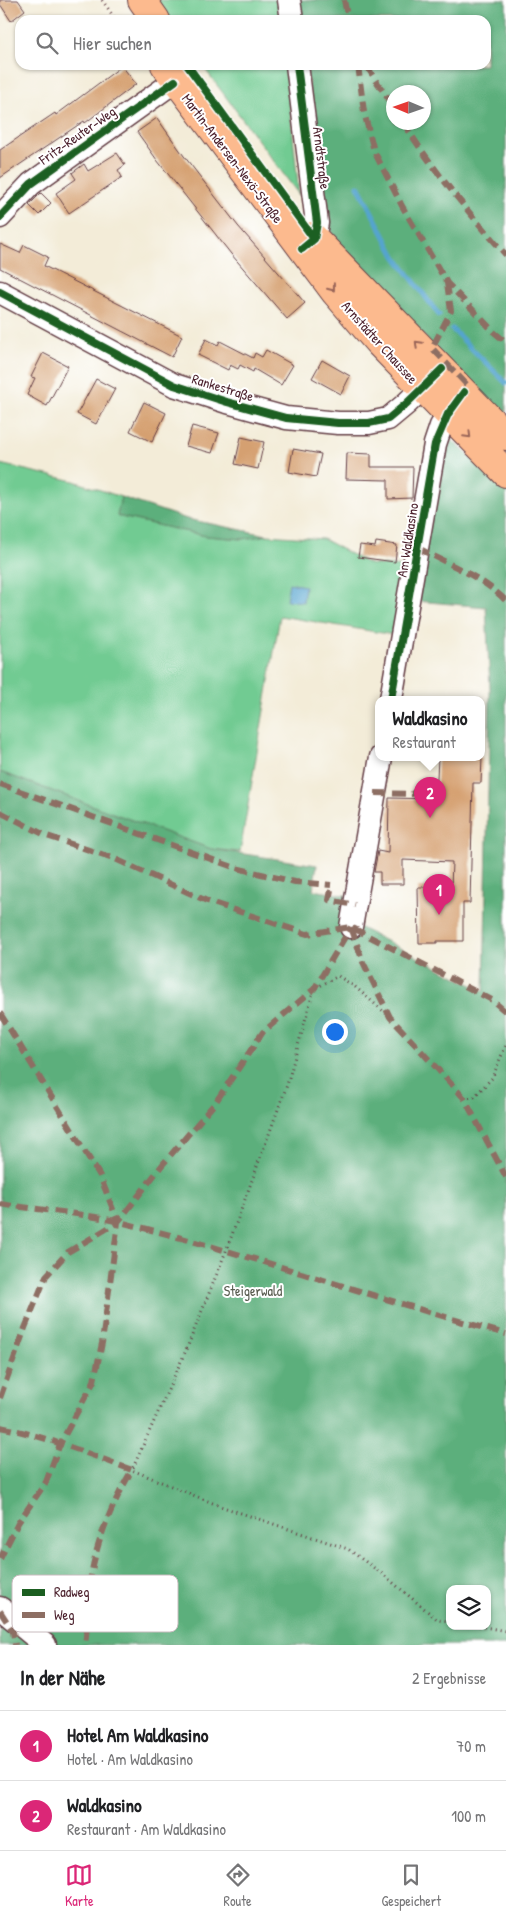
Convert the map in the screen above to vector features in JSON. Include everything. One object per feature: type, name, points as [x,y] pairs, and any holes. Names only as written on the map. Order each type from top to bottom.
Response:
[{"type":"main road","points":[[121,0],[131,15]]},
{"type":"main road","points":[[142,0],[152,15]]},
{"type":"main road","name":"Martin-Andersen-Nexö-Straße","points":[[176,70],[308,244]]},
{"type":"main road","name":"Arnstädter Chaussee","points":[[308,244],[442,369],[506,436]]},
{"type":"main road","name":"Arnstädter Chaussee","points":[[308,244],[378,342],[506,473]]},
{"type":"street","points":[[289,0],[291,15]]},
{"type":"street","name":"Fritz-Reuter-Weg","points":[[0,217],[31,184],[176,70]]},
{"type":"street","name":"Arndtstraße","points":[[298,70],[317,223],[308,244]]},
{"type":"street","name":"Rankestraße","points":[[0,292],[174,385],[286,418],[361,423],[388,418],[406,404],[442,369]]},
{"type":"street","name":"Am Waldkasino","points":[[392,696],[435,444],[448,414],[464,392]]},
{"type":"street","points":[[351,927],[380,761]]},
{"type":"street","points":[[0,1608],[12,1618]]},
{"type":"street","points":[[29,1632],[45,1645]]},
{"type":"path","points":[[102,0],[112,15]]},
{"type":"path","points":[[390,1017],[354,986],[338,976],[314,989],[287,1085],[219,1268],[160,1412],[132,1470],[220,1506],[348,1549],[385,1576],[438,1620],[446,1621]]},
{"type":"path","points":[[464,1098],[474,1097],[492,1078],[506,1045]]},
{"type":"path","points":[[491,1628],[506,1631]]},
{"type":"green space","points":[[153,0],[278,0],[281,15],[164,15]]},
{"type":"green space","points":[[296,0],[506,0],[506,420],[339,250],[325,217],[307,70],[491,70],[491,15],[299,15]]},
{"type":"green space","points":[[206,70],[286,70],[299,195]]},
{"type":"green space","name":"Steigerwald","points":[[445,434],[506,489],[506,1645],[0,1645],[0,772],[211,849],[317,865],[313,890],[350,896],[345,920],[484,991],[490,689],[486,607],[416,601]]},
{"type":"green space","points":[[0,464],[74,481],[121,497],[117,516],[206,536],[243,539],[267,535],[323,539],[369,564],[405,567],[394,635],[280,616],[240,852],[211,849],[0,772]]},
{"type":"green space","points":[[121,497],[187,519],[267,535],[243,539],[206,536],[117,516]]},
{"type":"water","points":[[289,583],[305,586],[303,602],[286,600]]},
{"type":"building","points":[[0,0],[18,0],[25,10],[19,15],[15,15],[15,18],[11,21],[0,4]]},
{"type":"building","points":[[117,70],[125,70],[136,84],[85,123],[84,121],[0,178],[0,150],[55,113],[56,115]]},
{"type":"building","points":[[157,118],[238,226],[305,303],[287,319],[231,254],[137,132]]},
{"type":"building","points":[[117,153],[125,165],[118,170],[122,177],[69,213],[56,193],[76,179],[72,173],[84,164],[88,171]]},
{"type":"building","points":[[41,193],[51,203],[39,215],[29,205]]},
{"type":"building","points":[[0,244],[20,253],[24,245],[48,257],[44,266],[182,336],[172,357],[0,268]]},
{"type":"building","points":[[206,339],[218,345],[220,341],[253,358],[255,353],[262,357],[266,350],[293,365],[281,385],[254,369],[253,372],[240,365],[238,369],[230,365],[228,370],[198,355]]},
{"type":"building","points":[[43,353],[68,366],[47,406],[27,395],[35,378],[31,377]]},
{"type":"building","points":[[322,360],[350,376],[341,394],[312,378]]},
{"type":"building","points":[[96,379],[115,389],[96,424],[77,414]]},
{"type":"building","points":[[144,402],[166,413],[152,442],[130,431]]},
{"type":"building","points":[[192,426],[219,433],[212,453],[186,446]]},
{"type":"building","points":[[241,437],[264,442],[258,469],[235,464]]},
{"type":"building","points":[[293,449],[321,454],[316,477],[289,472]]},
{"type":"building","points":[[347,453],[371,454],[371,467],[413,467],[412,498],[388,499],[388,480],[346,479]]},
{"type":"building","points":[[376,542],[397,545],[395,562],[358,557],[360,545],[375,547]]},
{"type":"building","points":[[438,761],[482,761],[481,783],[473,783],[470,903],[463,903],[463,941],[419,943],[418,887],[451,887],[452,862],[403,860],[403,884],[380,884],[380,872],[374,872],[378,851],[388,853],[389,798],[436,799]]},
{"type":"waterway","points":[[358,186],[395,256],[439,315]]},
{"type":"waterway","points":[[452,329],[506,383]]},
{"type":"marked path","points":[[344,0],[347,15]]},
{"type":"marked path","points":[[359,70],[364,112],[374,151],[402,206],[447,283],[506,342]]},
{"type":"marked path","points":[[369,70],[386,96]]},
{"type":"marked path","points":[[408,130],[426,157],[506,255]]},
{"type":"marked path","points":[[447,283],[451,311],[432,348],[468,386],[464,392]]},
{"type":"marked path","points":[[418,548],[476,578],[497,592],[506,601]]},
{"type":"marked path","points":[[0,784],[236,868],[295,882],[331,885]]},
{"type":"marked path","points":[[375,793],[412,794],[418,789],[441,790],[441,797],[426,797]]},
{"type":"marked path","points":[[0,812],[47,836],[113,858],[207,901],[307,934],[351,927],[492,1000],[506,1012]]},
{"type":"marked path","points":[[331,890],[329,900],[355,905]]},
{"type":"marked path","points":[[351,927],[363,962],[390,1017],[464,1098],[506,1177]]},
{"type":"marked path","points":[[0,1398],[46,1276],[68,1252],[118,1222],[163,1164],[215,1103],[263,1032],[314,989],[351,927]]},
{"type":"marked path","points":[[0,1013],[100,1176],[118,1222],[102,1343],[94,1381],[60,1444],[46,1482],[18,1523],[0,1559]]},
{"type":"marked path","points":[[0,1204],[120,1222],[217,1248],[506,1334]]},
{"type":"marked path","points":[[0,1427],[50,1440],[132,1470],[111,1510],[100,1539],[91,1575]]},
{"type":"marked path","points":[[0,1611],[12,1629]]},
{"type":"marked path","points":[[13,1632],[15,1645]]},
{"type":"marked path","points":[[85,1645],[87,1632]]},
{"type":"cycle path","points":[[191,70],[314,239]]},
{"type":"cycle path","points":[[298,70],[317,223],[314,239],[302,249]]},
{"type":"cycle path","points":[[0,217],[31,184],[175,81]]},
{"type":"cycle path","points":[[0,292],[174,385],[286,418],[338,423],[369,423],[388,419],[442,369]]},
{"type":"cycle path","points":[[392,696],[435,444],[448,414],[464,392]]},
{"type":"place","name":"Waldkasino","points":[[430,818]]},
{"type":"place","name":"Hotel Am Waldkasino","points":[[439,915]]}]
